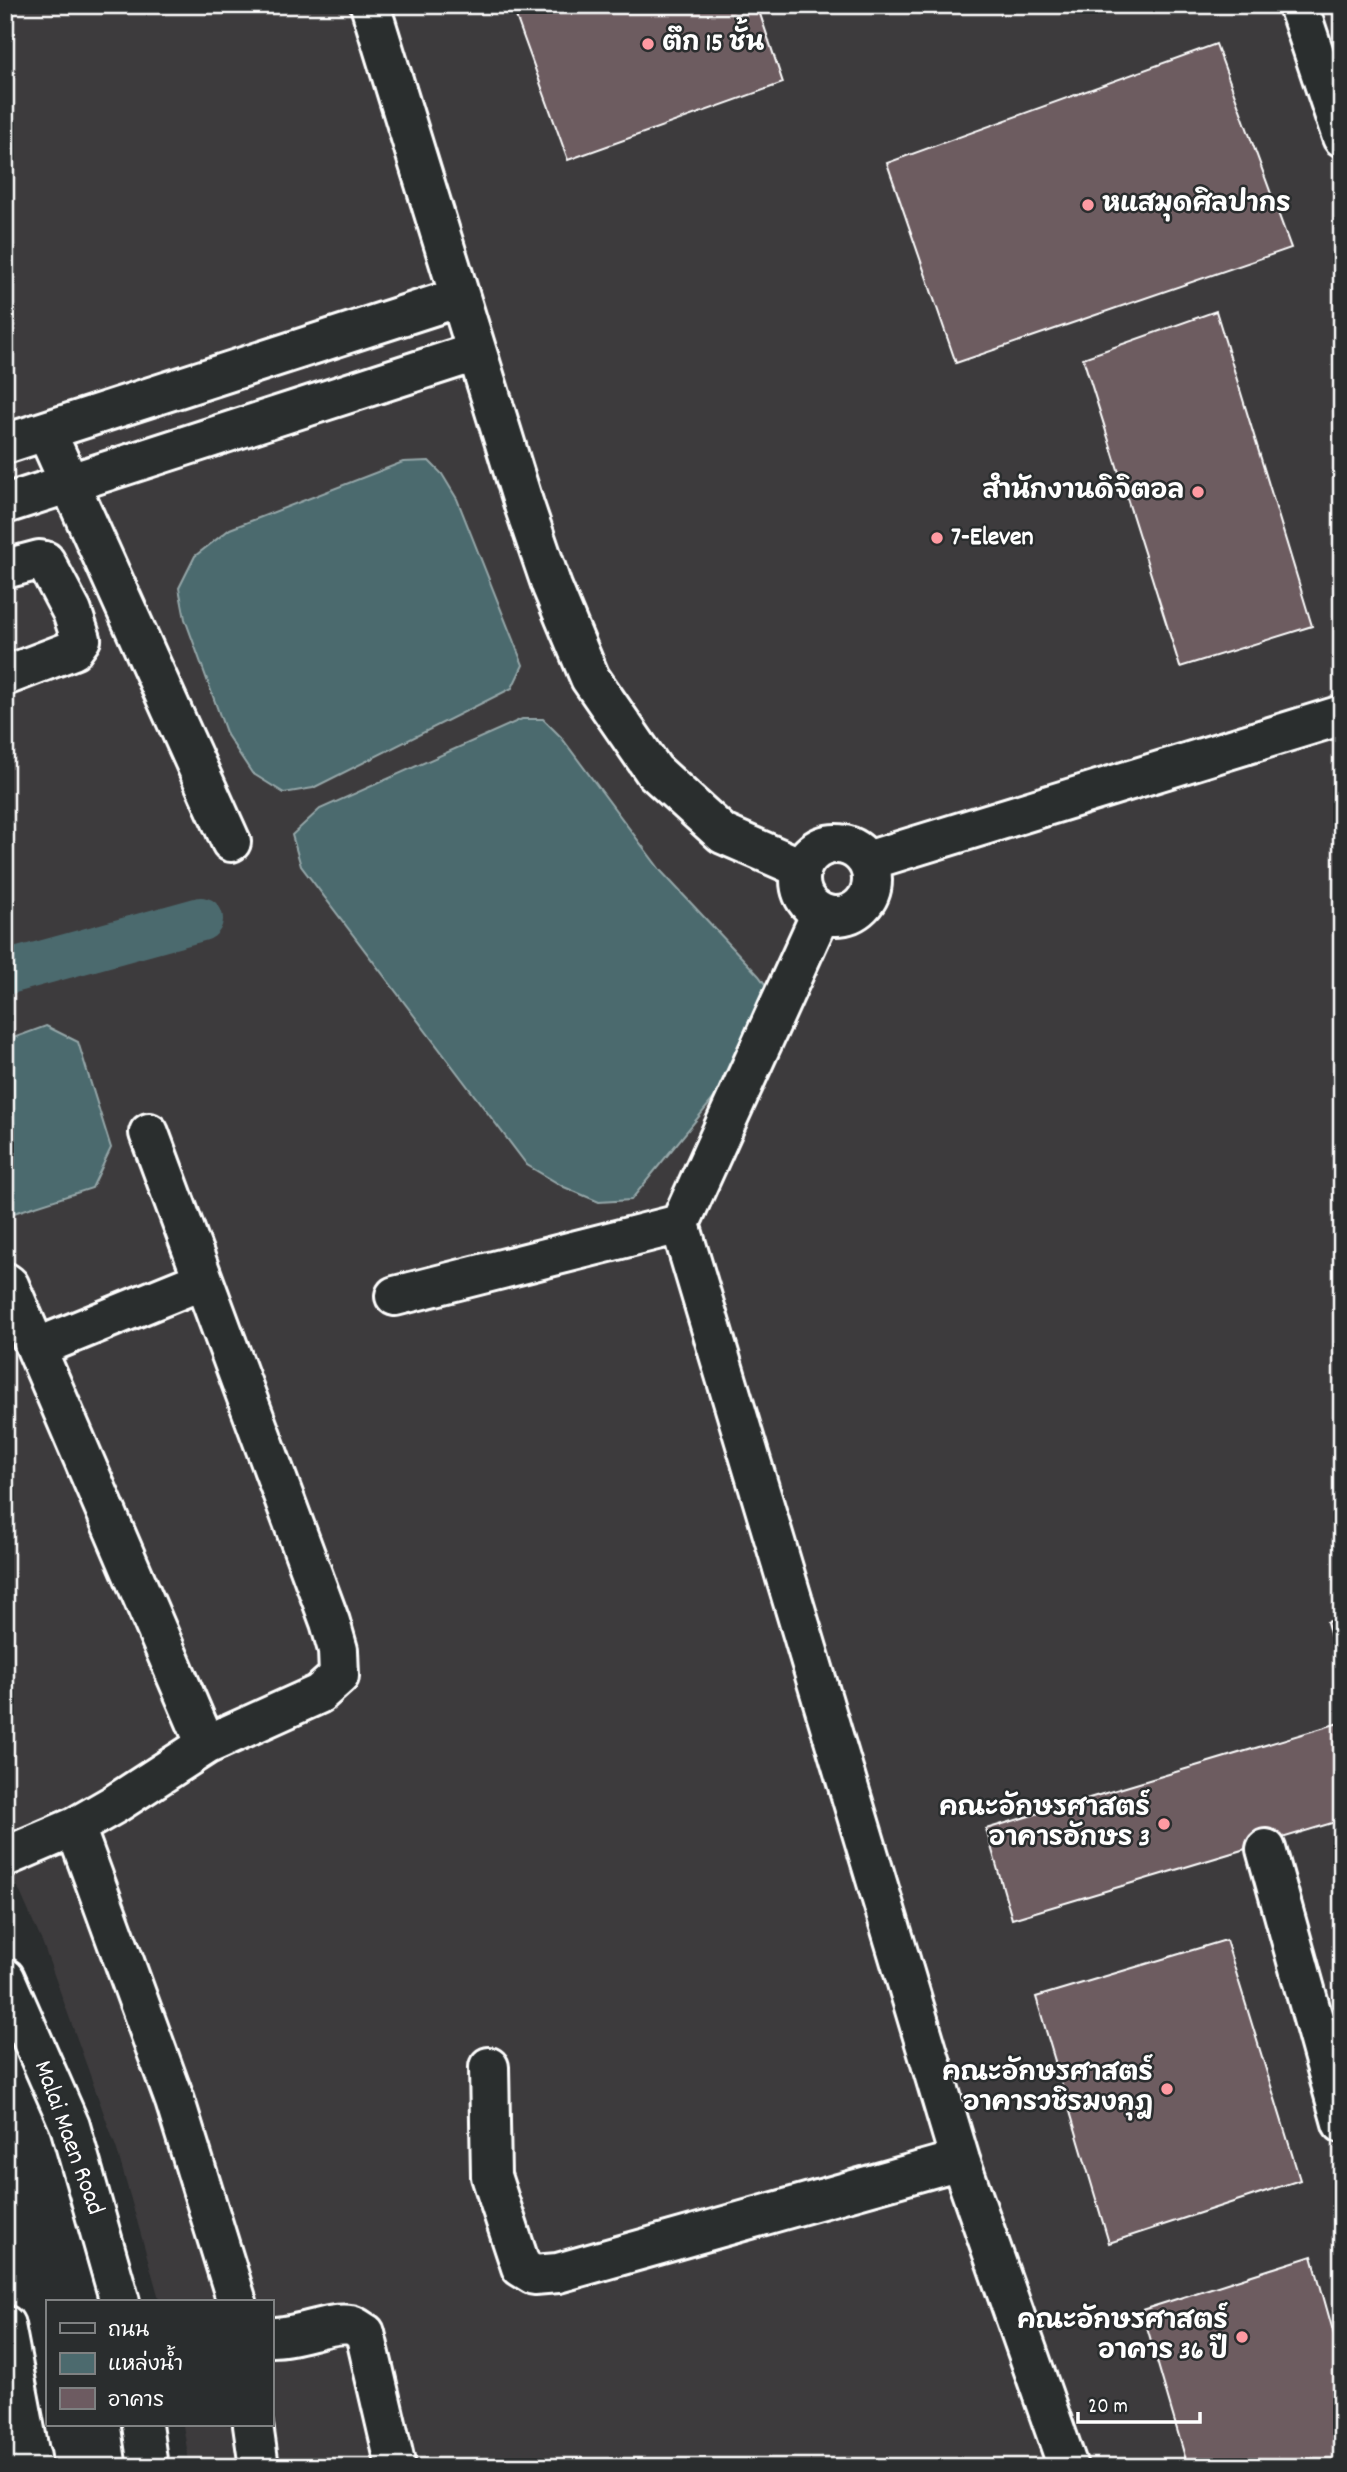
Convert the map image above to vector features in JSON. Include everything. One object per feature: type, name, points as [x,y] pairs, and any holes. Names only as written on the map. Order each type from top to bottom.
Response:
[{"type":"main road","points":[[370,5],[528,517],[552,587],[590,678],[654,771],[723,834],[801,868]]},
{"type":"main road","points":[[1298,5],[1342,137]]},
{"type":"main road","points":[[5,444],[460,297]]},
{"type":"main road","points":[[5,504],[476,352]]},
{"type":"main road","points":[[46,431],[231,842]]},
{"type":"main road","points":[[5,569],[39,560],[45,561],[72,612],[81,639],[73,650],[5,676]]},
{"type":"main road","points":[[867,861],[1342,715]]},
{"type":"main road","points":[[846,845],[859,852],[867,861],[871,873],[869,894],[863,904],[846,914],[833,916],[821,913],[810,906],[802,893],[799,881],[801,868],[807,858],[821,847],[846,845]]},
{"type":"main road","points":[[821,913],[680,1224],[960,2160],[1068,2467]]},
{"type":"main road","points":[[5,1857],[75,1827],[206,1745],[319,1694],[339,1676],[338,1650],[330,1622],[149,1133]]},
{"type":"main road","points":[[395,1296],[680,1224]]},
{"type":"main road","points":[[36,1348],[203,1280]]},
{"type":"main road","points":[[5,1282],[9,1285],[206,1745]]},
{"type":"main road","points":[[75,1827],[175,2101],[236,2300]]},
{"type":"main road","points":[[1266,1849],[1342,2123]]},
{"type":"main road","name":"Malai Maen Road","points":[[5,1978],[70,2126],[119,2300]]},
{"type":"main road","points":[[489,2067],[491,2176],[521,2267],[534,2275],[558,2273],[960,2160]]},
{"type":"main road","points":[[5,2325],[23,2461]]},
{"type":"main road","points":[[273,2337],[286,2338],[334,2326],[350,2325],[365,2333],[397,2467]]},
{"type":"main road","points":[[142,2426],[148,2467]]},
{"type":"main road","points":[[253,2426],[259,2467]]},
{"type":"shaded area","points":[[5,5],[1342,5],[1342,2467],[190,2467],[183,2426],[273,2426],[273,2300],[159,2300],[117,2150],[43,1944],[5,1858]]},
{"type":"water","points":[[429,461],[442,474],[457,499],[523,665],[512,688],[313,788],[284,793],[252,773],[227,735],[185,619],[179,588],[195,556],[230,529],[403,462]]},
{"type":"water","points":[[522,719],[543,719],[561,737],[661,871],[759,976],[778,1002],[771,1028],[631,1200],[599,1202],[564,1187],[527,1165],[301,866],[292,835],[320,809]]},
{"type":"water","points":[[46,1026],[78,1042],[111,1148],[92,1188],[5,1216],[5,1041]]},
{"type":"building","name":"ตึก 15 ชั้น","points":[[512,5],[757,5],[783,83],[568,160]]},
{"type":"building","name":"หแสมุดศิลปากร","points":[[1216,44],[1291,248],[956,363],[887,163]]},
{"type":"building","name":"สำนักงานดิจิตอล","points":[[1216,311],[1312,626],[1180,667],[1083,358]]},
{"type":"building","points":[[1342,1618],[1342,1678],[1327,1622]]},
{"type":"building","name":"คณะอักษรศาสตร์ อาคารอักษร 3","points":[[1342,1722],[1342,1820],[1012,1919],[986,1829]]},
{"type":"building","name":"คณะอักษรศาสตร์ อาคารวชิรมงกุฎ","points":[[1226,1940],[1300,2180],[1109,2243],[1036,1997]]},
{"type":"building","name":"คณะอักษรศาสตร์ อาคาร 36 ปี","points":[[1312,2256],[1342,2363],[1342,2467],[1248,2467],[1246,2459],[1220,2467],[1188,2467],[1142,2310]]},
{"type":"waterway","points":[[5,973],[201,919]]},
{"type":"place","name":"ตึก 15 ชั้น","points":[[648,44]]},
{"type":"place","name":"หแสมุดศิลปากร","points":[[1088,205]]},
{"type":"place","name":"สำนักงานดิจิตอล","points":[[1198,492]]},
{"type":"place","name":"7-Eleven","points":[[937,538]]},
{"type":"place","name":"คณะอักษรศาสตร์ อาคารอักษร 3","points":[[1164,1824]]},
{"type":"place","name":"คณะอักษรศาสตร์ อาคารวชิรมงกุฎ","points":[[1167,2089]]},
{"type":"place","name":"คณะอักษรศาสตร์ อาคาร 36 ปี","points":[[1242,2337]]}]
